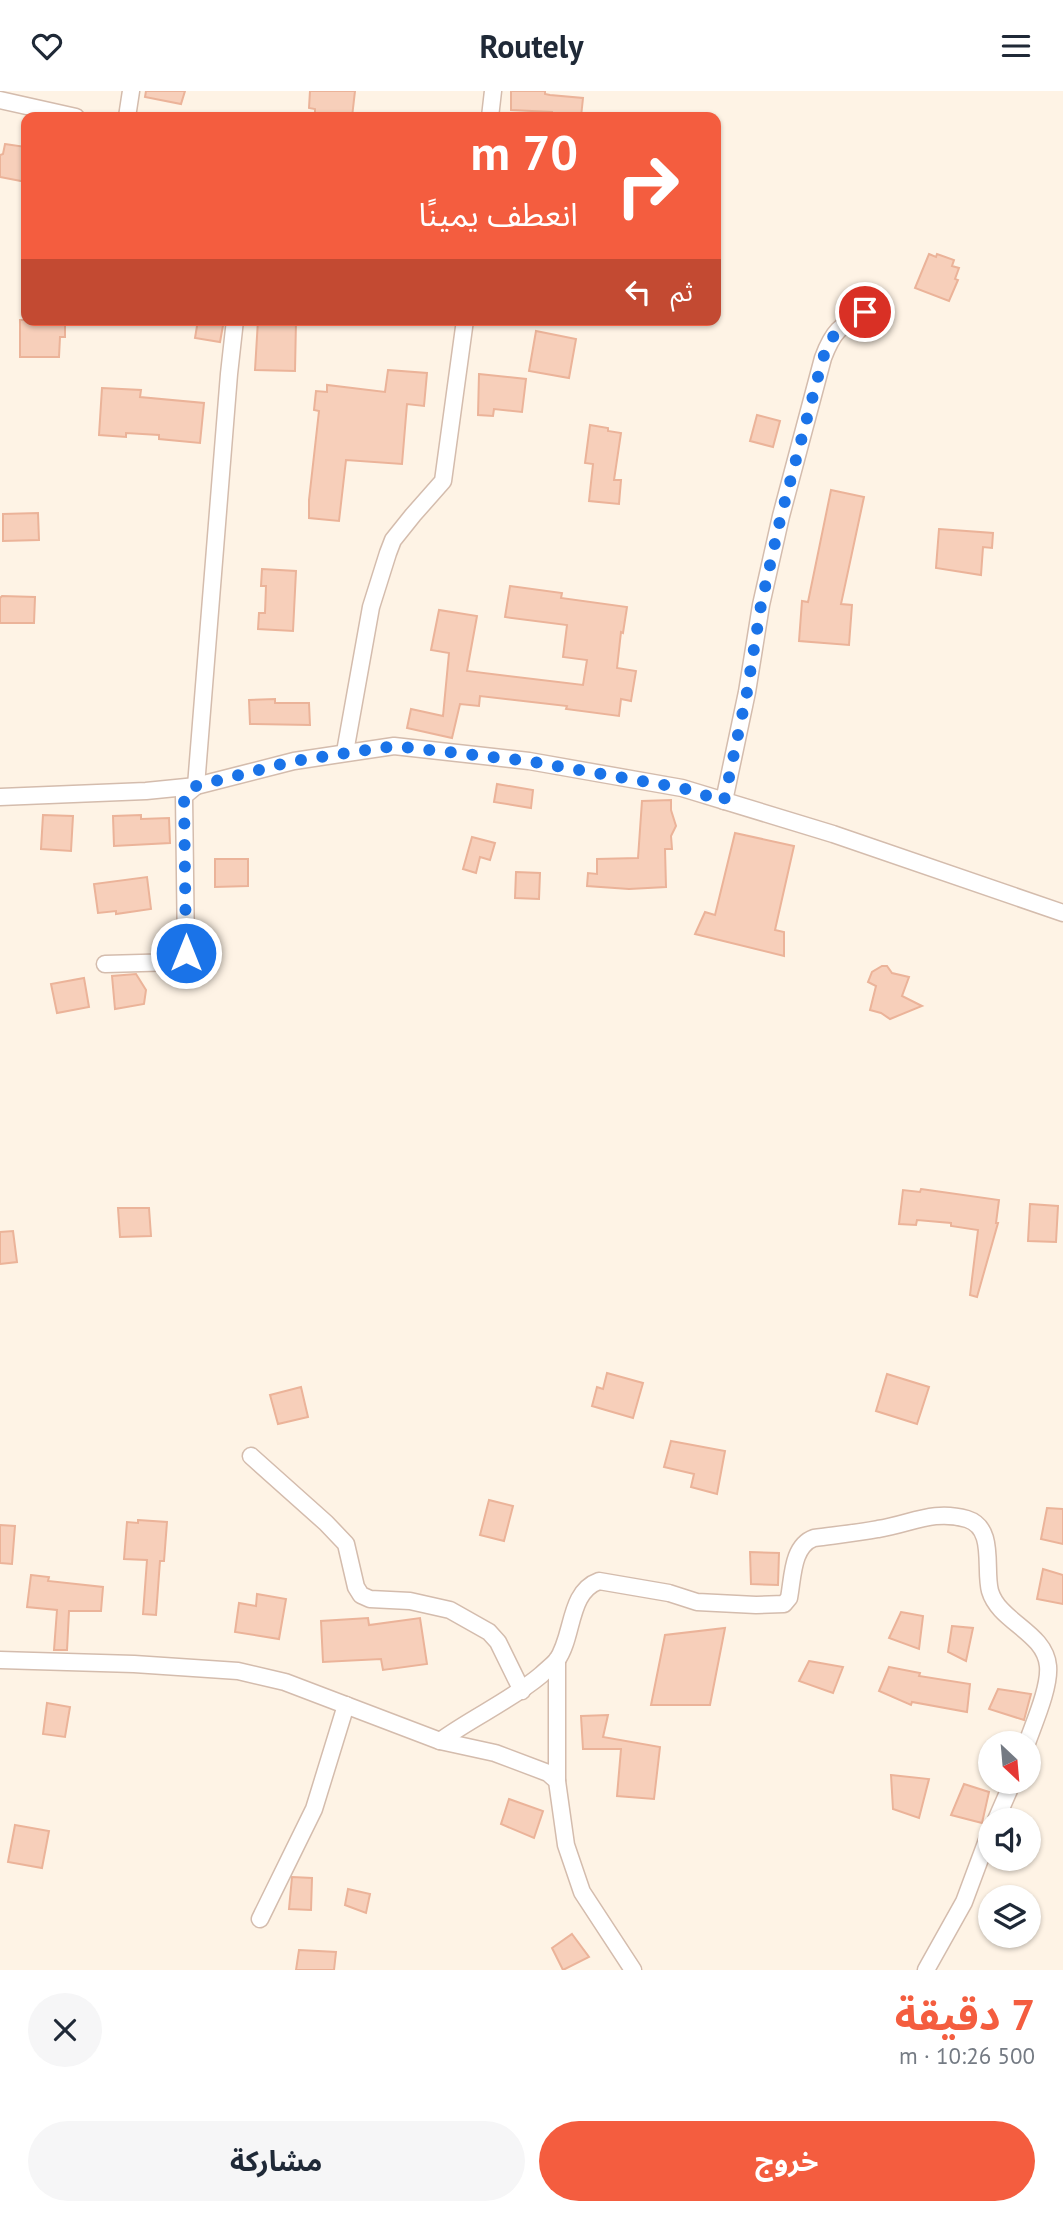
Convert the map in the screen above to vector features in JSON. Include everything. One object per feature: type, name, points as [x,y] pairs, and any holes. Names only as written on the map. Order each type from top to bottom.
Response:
[{"type":"street","points":[[128,112],[131,91]]},
{"type":"street","points":[[490,112],[493,91]]},
{"type":"street","points":[[0,100],[54,112]]},
{"type":"street","points":[[724,801],[747,692],[761,605],[781,516],[823,358],[831,337],[847,322],[865,312]]},
{"type":"street","points":[[105,964],[177,962],[186,953],[184,796],[196,786],[234,326]]},
{"type":"street","points":[[345,752],[371,607],[388,553],[400,532],[443,481],[464,326]]},
{"type":"street","points":[[0,797],[146,791],[196,786],[294,761],[394,746],[528,761],[682,788],[833,834],[1063,913]]},
{"type":"street","points":[[251,1456],[346,1544],[356,1587],[361,1595],[370,1599],[410,1601],[450,1610],[489,1632],[498,1642],[522,1691]]},
{"type":"street","points":[[634,1970],[582,1892],[566,1845],[557,1781],[557,1660],[571,1628],[581,1593],[589,1585],[599,1581],[669,1593],[696,1602],[784,1604],[789,1598],[799,1549],[805,1541],[881,1529],[944,1514],[974,1522],[984,1535],[990,1591],[1003,1613],[1043,1649],[1048,1666],[1045,1688],[1031,1731]]},
{"type":"street","points":[[0,1660],[134,1664],[238,1671],[285,1682],[440,1741],[495,1752],[548,1773],[557,1781]]},
{"type":"street","points":[[440,1741],[463,1724],[522,1691],[557,1660]]},
{"type":"street","points":[[260,1919],[314,1809],[346,1705]]},
{"type":"street","points":[[926,1970],[964,1902],[978,1864]]},
{"type":"building","points":[[146,91],[185,91],[181,104],[145,97]]},
{"type":"building","points":[[310,91],[355,91],[353,112],[315,112],[315,109],[309,108]]},
{"type":"building","points":[[511,91],[545,91],[545,94],[550,95],[583,98],[582,112],[511,110]]},
{"type":"building","points":[[5,144],[21,146],[21,181],[0,177],[0,155],[3,154]]},
{"type":"building","points":[[929,254],[954,260],[952,266],[959,268],[955,279],[958,280],[949,301],[915,288]]},
{"type":"building","points":[[20,320],[21,326],[65,326],[65,337],[60,337],[59,357],[20,357]]},
{"type":"building","points":[[197,326],[223,326],[220,342],[195,338]]},
{"type":"building","points":[[258,326],[296,326],[295,371],[255,370]]},
{"type":"building","points":[[536,331],[576,339],[569,378],[529,371]]},
{"type":"building","points":[[388,370],[427,373],[424,406],[407,404],[402,464],[346,460],[339,521],[309,518],[319,411],[314,410],[316,391],[327,392],[327,385],[385,392]]},
{"type":"building","points":[[479,374],[526,379],[522,412],[494,409],[493,416],[478,415]]},
{"type":"building","points":[[102,388],[141,390],[140,397],[204,403],[200,443],[159,439],[159,435],[99,435]]},
{"type":"building","points":[[757,415],[780,421],[773,447],[750,441]]},
{"type":"building","points":[[590,425],[621,433],[614,480],[621,480],[619,504],[589,501],[593,464],[585,463]]},
{"type":"building","points":[[831,490],[864,497],[841,604],[852,605],[849,645],[799,641],[802,601],[808,602]]},
{"type":"building","points":[[38,513],[39,540],[3,541],[3,514]]},
{"type":"building","points":[[939,529],[993,533],[992,548],[983,547],[981,575],[936,568]]},
{"type":"building","points":[[262,569],[296,571],[293,631],[258,629],[259,613],[265,613],[266,586],[261,586]]},
{"type":"building","points":[[510,586],[562,593],[561,598],[627,607],[617,668],[636,671],[631,701],[621,699],[619,716],[566,709],[567,706],[480,696],[479,706],[460,704],[452,738],[407,728],[411,709],[443,716],[449,653],[431,650],[439,610],[477,616],[467,671],[583,685],[587,660],[563,657],[567,625],[505,617]]},
{"type":"building","points":[[2,596],[35,597],[34,623],[0,623]]},
{"type":"building","points":[[275,699],[275,703],[309,703],[310,725],[250,724],[249,700]]},
{"type":"building","points":[[497,784],[533,790],[531,808],[494,802]]},
{"type":"building","points":[[671,800],[676,826],[671,836],[672,849],[665,849],[666,887],[629,889],[587,886],[588,873],[597,874],[597,859],[638,858],[642,801]]},
{"type":"building","points":[[43,815],[73,816],[71,851],[41,849]]},
{"type":"building","points":[[141,815],[141,819],[169,818],[170,843],[114,846],[113,816]]},
{"type":"building","points":[[735,833],[794,846],[775,930],[784,932],[784,956],[695,934],[705,912],[715,915]]},
{"type":"building","points":[[472,837],[495,843],[490,860],[480,857],[476,873],[463,869]]},
{"type":"building","points":[[215,859],[248,859],[248,886],[215,887]]},
{"type":"building","points":[[516,872],[540,873],[539,899],[515,898]]},
{"type":"building","points":[[147,877],[151,909],[116,914],[116,911],[98,913],[94,884]]},
{"type":"building","points":[[887,966],[892,973],[909,977],[902,996],[922,1006],[890,1019],[870,1010],[876,986],[868,982],[872,972]]},
{"type":"building","points":[[136,974],[146,990],[144,1004],[115,1009],[112,976]]},
{"type":"building","points":[[84,978],[89,1007],[57,1013],[51,984]]},
{"type":"building","points":[[921,1189],[999,1200],[998,1223],[977,1297],[970,1295],[978,1230],[951,1226],[951,1223],[917,1220],[916,1225],[899,1224],[903,1190],[920,1192]]},
{"type":"building","points":[[1030,1204],[1058,1206],[1056,1242],[1028,1241]]},
{"type":"building","points":[[118,1208],[149,1208],[151,1236],[120,1237]]},
{"type":"building","points":[[13,1231],[17,1262],[0,1264],[0,1232]]},
{"type":"building","points":[[607,1373],[643,1383],[633,1418],[592,1406],[597,1387],[603,1389]]},
{"type":"building","points":[[887,1374],[929,1387],[917,1424],[876,1411]]},
{"type":"building","points":[[301,1387],[308,1417],[278,1424],[270,1395]]},
{"type":"building","points":[[671,1441],[725,1451],[717,1494],[691,1487],[694,1474],[664,1467]]},
{"type":"building","points":[[489,1500],[513,1506],[504,1541],[480,1535]]},
{"type":"building","points":[[1047,1508],[1063,1509],[1063,1544],[1041,1539]]},
{"type":"building","points":[[138,1520],[167,1522],[164,1561],[160,1561],[156,1615],[143,1614],[147,1560],[124,1559],[127,1522],[138,1523]]},
{"type":"building","points":[[0,1525],[15,1526],[12,1564],[0,1563]]},
{"type":"building","points":[[750,1552],[779,1553],[778,1585],[751,1584]]},
{"type":"building","points":[[1043,1569],[1063,1575],[1063,1604],[1037,1599]]},
{"type":"building","points":[[31,1575],[49,1577],[48,1581],[103,1587],[101,1611],[69,1611],[67,1650],[54,1650],[57,1610],[27,1607]]},
{"type":"building","points":[[257,1594],[286,1599],[279,1639],[235,1632],[239,1603],[256,1606]]},
{"type":"building","points":[[901,1612],[923,1616],[919,1649],[889,1638]]},
{"type":"building","points":[[368,1618],[369,1625],[420,1618],[427,1664],[383,1670],[381,1659],[323,1662],[321,1621]]},
{"type":"building","points":[[952,1626],[973,1628],[966,1661],[948,1652]]},
{"type":"building","points":[[725,1628],[710,1705],[651,1705],[665,1635]]},
{"type":"building","points":[[809,1661],[843,1667],[833,1693],[799,1681]]},
{"type":"building","points":[[889,1667],[920,1673],[919,1676],[970,1684],[967,1712],[912,1702],[911,1705],[879,1691]]},
{"type":"building","points":[[998,1689],[1031,1694],[1024,1720],[989,1709]]},
{"type":"building","points":[[47,1703],[70,1707],[65,1737],[43,1734]]},
{"type":"building","points":[[608,1715],[603,1737],[660,1747],[654,1799],[617,1796],[621,1749],[583,1749],[581,1716]]},
{"type":"building","points":[[891,1775],[929,1779],[919,1818],[893,1809]]},
{"type":"building","points":[[964,1784],[978,1788],[978,1794],[989,1794],[985,1808],[978,1808],[978,1822],[951,1815]]},
{"type":"building","points":[[509,1799],[543,1811],[534,1838],[501,1824]]},
{"type":"building","points":[[15,1825],[49,1831],[42,1868],[8,1862]]},
{"type":"building","points":[[292,1877],[312,1878],[311,1910],[289,1909]]},
{"type":"building","points":[[348,1889],[370,1894],[366,1913],[345,1905]]},
{"type":"building","points":[[572,1934],[589,1957],[563,1970],[552,1948]]},
{"type":"building","points":[[299,1950],[336,1952],[334,1970],[296,1970]]},
{"type":"route","points":[[186,953],[184,796],[196,786],[294,761],[394,746],[528,761],[682,788],[724,801],[747,692],[761,605],[781,516],[823,358],[831,337],[847,322],[865,312]]}]
